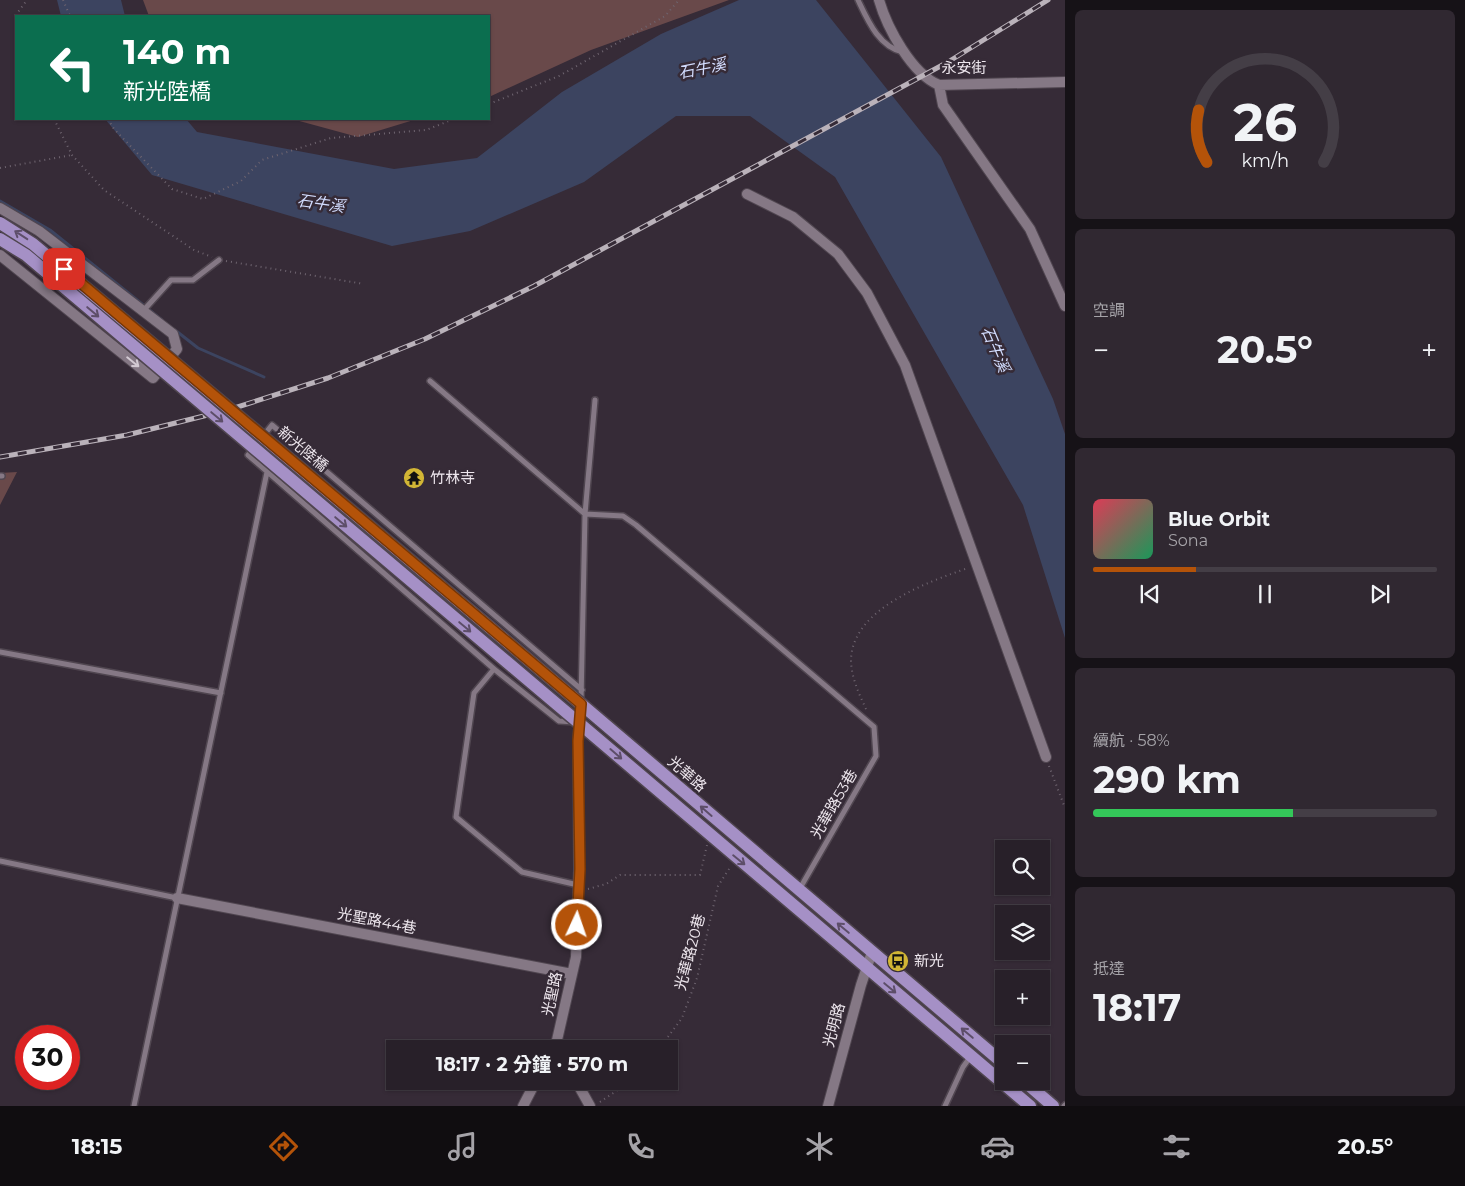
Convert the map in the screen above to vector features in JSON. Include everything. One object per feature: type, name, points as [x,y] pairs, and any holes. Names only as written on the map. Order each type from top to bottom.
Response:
[{"type":"main road","name":"新光陸橋","points":[[0,223],[33,244],[581,704]]},
{"type":"main road","name":"新光陸橋","points":[[0,239],[26,255],[579,723]]},
{"type":"main road","name":"光華路","points":[[581,704],[798,891],[995,1056]]},
{"type":"main road","name":"光華路","points":[[579,723],[1030,1106]]},
{"type":"main road","points":[[761,878],[770,866]]},
{"type":"main road","points":[[1033,1090],[1046,1104]]},
{"type":"street","name":"永安街","points":[[879,0],[884,16],[906,53],[928,80],[940,85],[1065,82]]},
{"type":"street","points":[[940,85],[943,105],[1030,230],[1065,306]]},
{"type":"street","points":[[747,194],[794,217],[838,254],[866,293],[905,365],[940,457],[975,566],[1046,757]]},
{"type":"street","points":[[0,208],[39,231],[173,334],[177,349],[153,378],[0,255]]},
{"type":"street","name":"光聖路","points":[[557,1040],[576,957],[579,889],[579,723],[581,704]]},
{"type":"street","name":"光聖路44巷","points":[[177,898],[572,974]]},
{"type":"street","name":"光明路","points":[[828,1106],[872,952]]},
{"type":"street","points":[[523,1106],[531,1090]]},
{"type":"street","points":[[581,1090],[590,1106]]},
{"type":"lane","points":[[858,0],[867,19],[882,40],[894,50],[906,53]]},
{"type":"lane","points":[[143,311],[171,280],[193,280],[220,260]]},
{"type":"lane","points":[[430,381],[585,514],[623,516],[874,727]]},
{"type":"lane","points":[[581,704],[585,514],[595,400]]},
{"type":"lane","points":[[579,723],[559,721],[494,669],[248,455],[272,425],[582,690]]},
{"type":"lane","points":[[134,1106],[267,472]]},
{"type":"lane","points":[[0,652],[222,693]]},
{"type":"lane","points":[[494,669],[474,693],[456,817],[522,872],[579,889]]},
{"type":"lane","name":"光華路53巷","points":[[798,891],[876,756],[874,727]]},
{"type":"lane","points":[[0,861],[177,898]]},
{"type":"lane","points":[[945,1106],[963,1067],[971,1056]]},
{"type":"path","points":[[19,15],[18,12],[27,0]]},
{"type":"path","points":[[63,0],[70,15]]},
{"type":"path","points":[[490,104],[559,76],[665,16],[679,0]]},
{"type":"path","points":[[54,120],[72,155],[104,190],[194,250],[220,260],[364,284]]},
{"type":"path","points":[[109,120],[114,129],[172,189],[203,199],[241,182],[262,160],[331,138],[426,130],[451,120]]},
{"type":"path","points":[[0,168],[72,155]]},
{"type":"path","points":[[874,727],[856,688],[851,662],[856,638],[871,615],[941,578],[975,566]]},
{"type":"path","points":[[1046,757],[1065,808]]},
{"type":"path","points":[[579,889],[606,884],[620,875],[700,875],[710,835]]},
{"type":"path","name":"光華路20巷","points":[[666,1040],[682,1018],[696,978],[718,886],[736,858]]},
{"type":"path","points":[[594,1106],[618,1090]]},
{"type":"shaded area","points":[[143,0],[729,0],[591,50],[490,97],[490,15],[149,15]]},
{"type":"shaded area","points":[[296,120],[414,120],[358,137]]},
{"type":"shaded area","points":[[17,472],[0,505],[0,473]]},
{"type":"water","points":[[57,0],[121,0],[125,15],[61,15]]},
{"type":"water","name":"石牛溪","points":[[739,0],[816,0],[941,157],[1053,399],[1065,434],[1065,638],[1023,505],[835,177],[750,116],[676,116],[584,182],[470,231],[392,246],[152,175],[106,120],[187,120],[197,132],[394,169],[477,158],[562,92],[661,34]]},
{"type":"waterway","points":[[0,201],[50,230],[162,320]]},
{"type":"waterway","points":[[175,330],[198,348],[264,377]]},
{"type":"railway","points":[[0,457],[127,435],[228,410],[328,378],[425,339],[534,286],[948,62],[1048,0]]},
{"type":"place","name":"竹林寺","points":[[414,478]]},
{"type":"place","name":"新光","points":[[898,961]]},
{"type":"route","points":[[64,269],[581,704],[578,741],[580,869],[577,925]]}]
